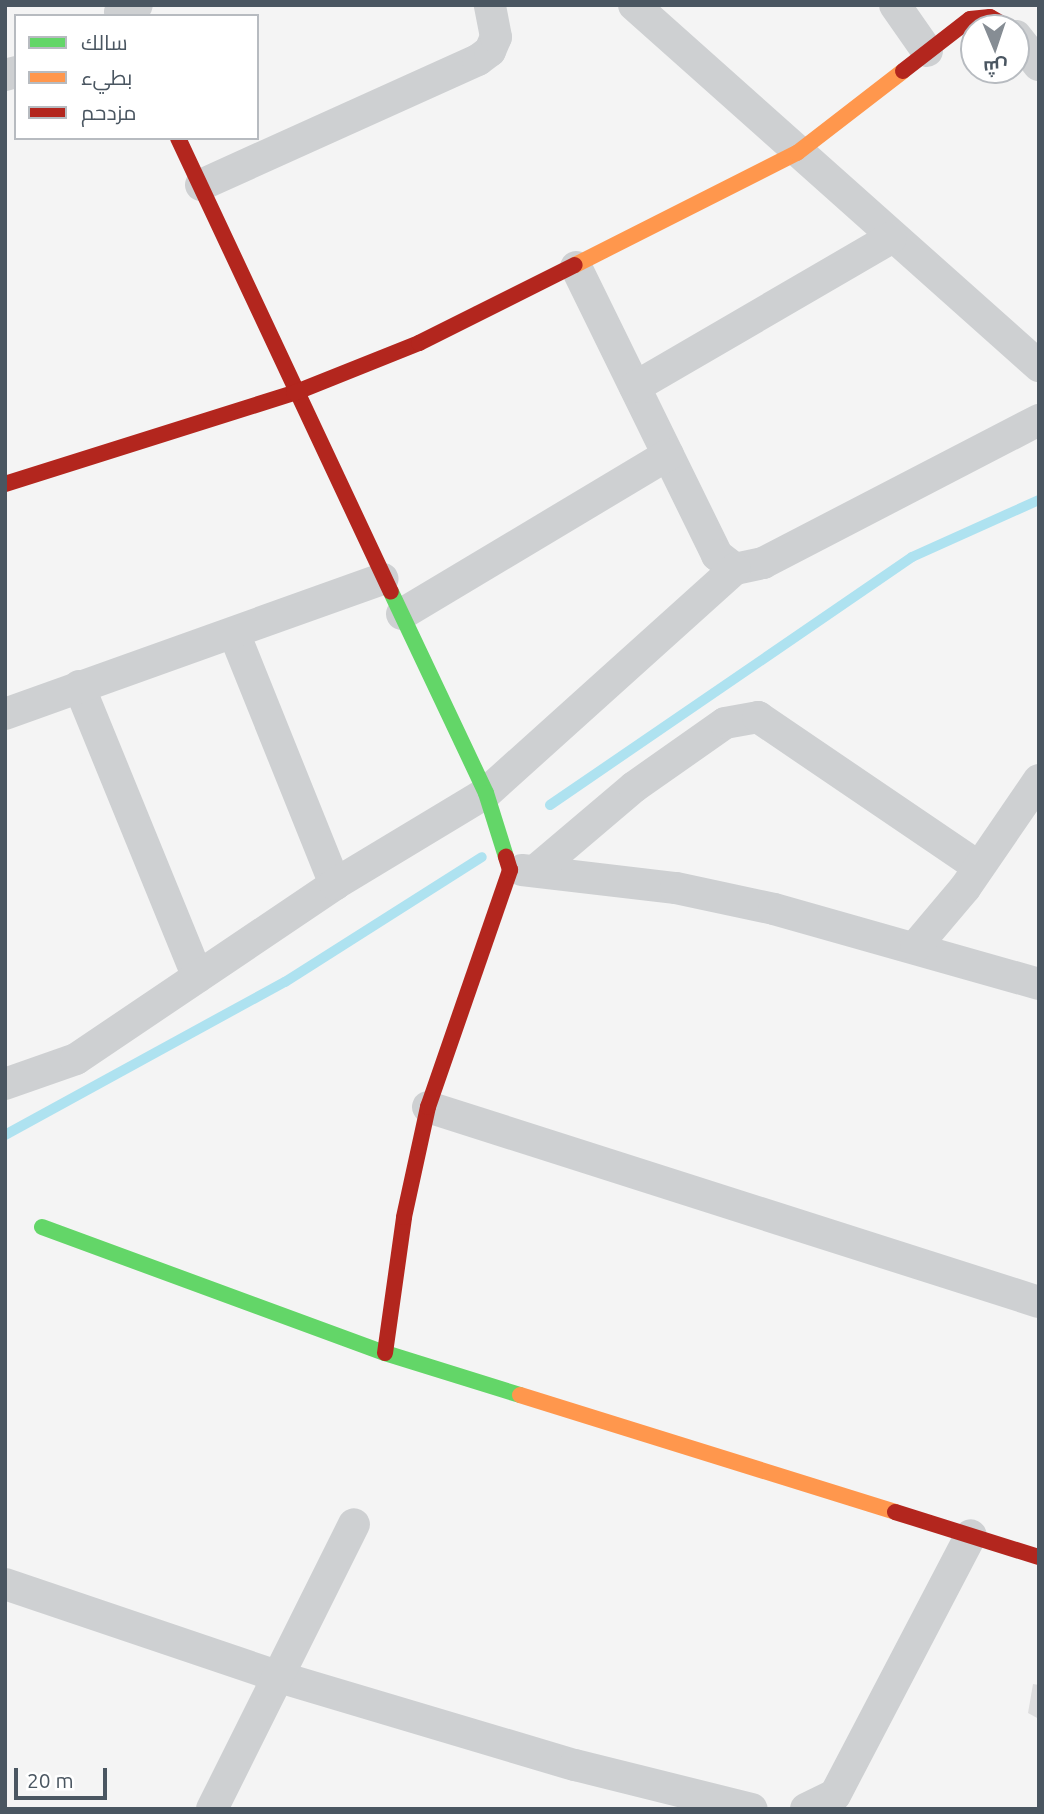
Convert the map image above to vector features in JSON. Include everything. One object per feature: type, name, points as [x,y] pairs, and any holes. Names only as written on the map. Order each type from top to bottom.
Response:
[{"type":"street","points":[[201,185],[478,60],[490,51],[496,37],[490,5]]},
{"type":"street","points":[[634,5],[891,238],[1039,366]]},
{"type":"street","points":[[895,5],[928,51]]},
{"type":"street","points":[[5,484],[294,393],[419,343],[576,267],[797,153],[960,27]]},
{"type":"street","points":[[179,140],[294,393],[523,870]]},
{"type":"street","points":[[635,387],[891,238]]},
{"type":"street","points":[[576,267],[717,555],[736,569]]},
{"type":"street","points":[[5,1084],[76,1059],[335,884],[485,793],[736,569],[763,563],[1039,420]]},
{"type":"street","points":[[402,614],[668,455]]},
{"type":"street","points":[[5,714],[383,579]]},
{"type":"street","points":[[234,633],[335,884]]},
{"type":"street","points":[[79,686],[198,977]]},
{"type":"street","points":[[385,1353],[404,1217],[428,1107],[523,870],[725,723],[758,717],[979,867]]},
{"type":"street","points":[[916,946],[979,867],[1039,780]]},
{"type":"street","points":[[523,870],[676,888],[916,946],[1039,984]]},
{"type":"street","points":[[428,1107],[1039,1303]]},
{"type":"street","points":[[42,1227],[385,1353],[1039,1557]]},
{"type":"street","points":[[212,1809],[354,1524]]},
{"type":"street","points":[[806,1809],[835,1795],[971,1535]]},
{"type":"street","points":[[5,1584],[279,1677],[575,1765],[752,1809]]},
{"type":"building","points":[[1033,1684],[1039,1685],[1039,1719],[1028,1713]]},
{"type":"waterway","points":[[550,805],[912,557],[1039,500]]},
{"type":"waterway","points":[[5,1135],[285,982],[482,857]]},
{"type":"traffic: fast","points":[[391,592],[486,793],[506,857]]},
{"type":"traffic: fast","points":[[42,1227],[385,1353],[520,1395]]},
{"type":"traffic: slow","points":[[575,265],[797,153],[903,71]]},
{"type":"traffic: slow","points":[[520,1395],[895,1512]]},
{"type":"traffic: jam","points":[[903,71],[960,27]]},
{"type":"traffic: jam","points":[[179,140],[391,592]]},
{"type":"traffic: jam","points":[[5,484],[294,393],[419,343],[575,265]]},
{"type":"traffic: jam","points":[[385,1353],[404,1217],[428,1107],[510,870],[506,857]]},
{"type":"traffic: jam","points":[[895,1512],[1039,1557]]}]
